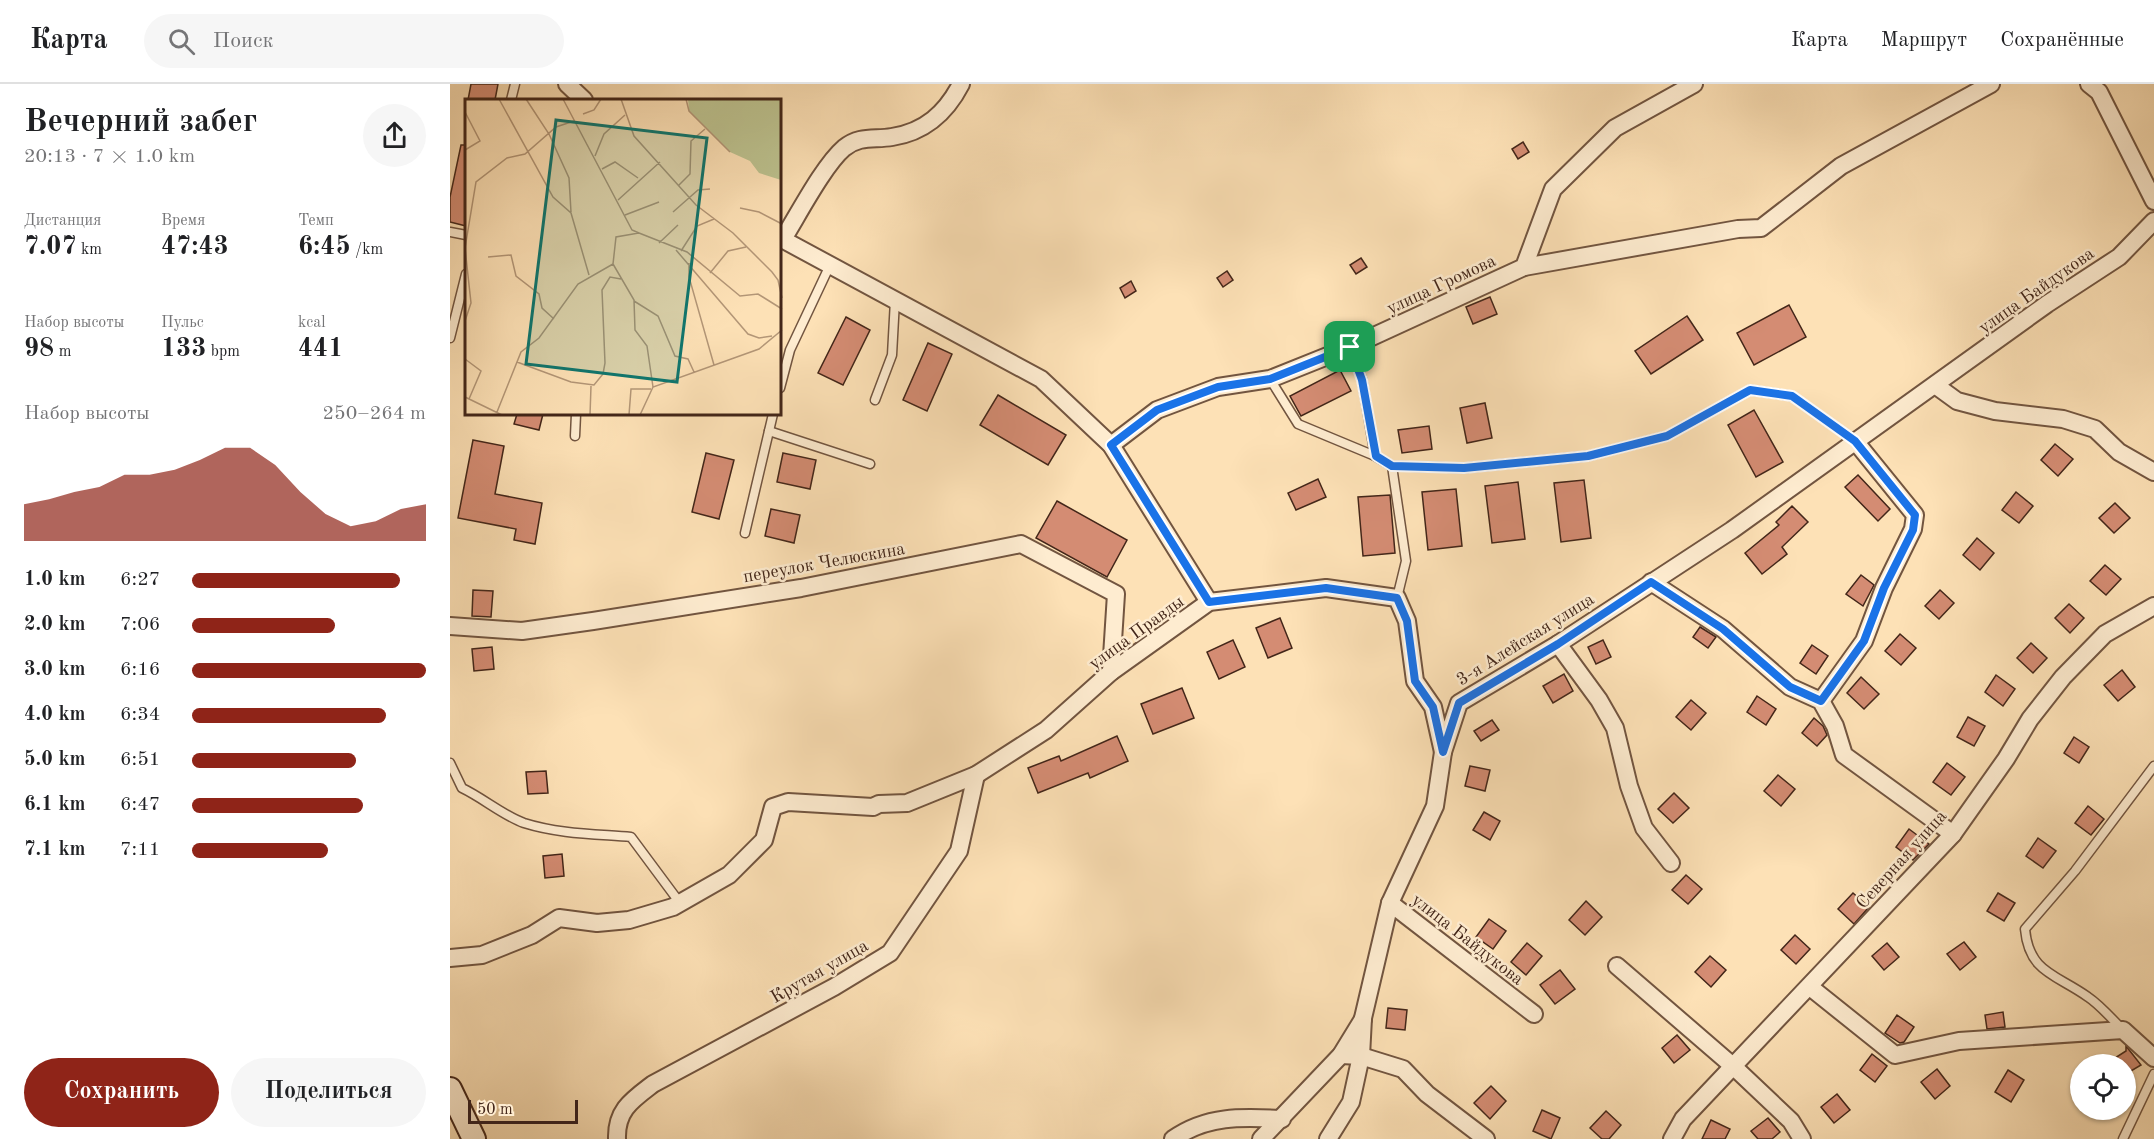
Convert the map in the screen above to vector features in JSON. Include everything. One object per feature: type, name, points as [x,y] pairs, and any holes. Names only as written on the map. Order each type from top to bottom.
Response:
[{"type":"main road","points":[[450,1089],[474,1139]]},
{"type":"street","points":[[567,84],[583,99]]},
{"type":"street","points":[[782,239],[843,148],[861,138],[891,138],[919,130],[941,115],[961,84]]},
{"type":"street","name":"улица Громова","points":[[1524,267],[1553,189],[1615,128],[1694,84]]},
{"type":"street","name":"улица Громова","points":[[1111,445],[1157,410],[1218,387],[1270,379],[1350,347],[1524,267],[1738,228],[1761,228],[1841,166],[1990,84]]},
{"type":"street","points":[[2089,84],[2099,92],[2154,201]]},
{"type":"street","name":"улица Байдукова","points":[[1855,441],[2047,304],[2119,257],[2154,221]]},
{"type":"street","name":"улица Правды","points":[[450,958],[482,955],[532,935],[559,918],[597,923],[629,920],[680,903],[729,875],[765,840],[773,807],[788,802],[873,807],[879,804],[907,803],[976,775],[1046,730],[1111,672],[1209,602],[1111,445],[1041,379],[782,239]]},
{"type":"street","points":[[1935,385],[1957,401],[1995,411],[2063,419],[2095,429],[2119,452],[2154,472]]},
{"type":"street","points":[[1821,701],[1864,641],[1884,588],[1913,530],[1915,515],[1855,441]]},
{"type":"street","name":"3-я Алейская улица","points":[[1443,752],[1459,703],[1558,644],[1732,530],[1855,441]]},
{"type":"street","name":"переулок Челюскина","points":[[450,626],[522,631],[593,621],[801,588],[1022,544],[1116,594],[1111,672]]},
{"type":"street","points":[[1651,582],[1723,629],[1790,687],[1821,701],[1835,726],[1844,755],[1953,834]]},
{"type":"street","points":[[1209,602],[1326,588],[1397,598],[1407,621],[1415,681],[1433,707],[1443,752],[1436,806],[1389,903]]},
{"type":"street","name":"Северная улица","points":[[1672,1139],[1683,1119],[1953,834],[2006,759],[2030,719],[2063,677],[2105,634],[2154,606]]},
{"type":"street","points":[[1558,644],[1599,700],[1615,728],[1629,786],[1644,828],[1671,863]]},
{"type":"street","name":"Крутая улица","points":[[617,1139],[616,1124],[629,1102],[653,1084],[834,987],[890,953],[959,851],[976,775]]},
{"type":"street","name":"улица Байдукова","points":[[1328,1139],[1351,1102],[1361,1056],[1363,1018],[1389,903],[1534,1014]]},
{"type":"street","points":[[1617,966],[1734,1067],[1791,1121],[1802,1139]]},
{"type":"street","points":[[1810,987],[1895,1055],[1959,1041],[2123,1029],[2154,1058]]},
{"type":"street","points":[[1261,1139],[1341,1055],[1363,1018]]},
{"type":"street","points":[[1341,1055],[1361,1056],[1403,1069],[1427,1094],[1486,1139]]},
{"type":"street","points":[[1173,1139],[1182,1132],[1231,1116],[1282,1119]]},
{"type":"lane","points":[[511,99],[515,84]]},
{"type":"lane","points":[[450,232],[465,236]]},
{"type":"lane","points":[[782,381],[790,351],[830,265]]},
{"type":"lane","points":[[450,338],[451,326],[465,277]]},
{"type":"lane","points":[[874,400],[892,355],[895,300]]},
{"type":"lane","points":[[1350,347],[1362,380],[1376,456]]},
{"type":"lane","points":[[1270,379],[1298,424],[1376,456],[1392,466],[1464,468],[1588,456],[1667,436],[1750,390],[1792,396],[1855,441]]},
{"type":"lane","points":[[575,436],[576,416]]},
{"type":"lane","points":[[745,532],[773,416]]},
{"type":"lane","points":[[769,431],[870,464]]},
{"type":"lane","points":[[1392,466],[1406,561],[1397,598]]},
{"type":"lane","points":[[450,763],[462,789],[482,797],[522,822],[564,832],[631,837],[680,903]]},
{"type":"lane","points":[[2123,1029],[2090,998],[2040,966],[2027,950],[2025,929],[2075,871],[2154,766]]},
{"type":"lane","points":[[2123,1139],[2154,1074]]},
{"type":"building","points":[[471,84],[498,84],[495,99],[468,99]]},
{"type":"building","points":[[1523,142],[1529,152],[1518,159],[1512,149]]},
{"type":"building","points":[[461,145],[465,145],[465,226],[450,222],[450,197]]},
{"type":"building","points":[[1361,258],[1367,267],[1356,274],[1350,265]]},
{"type":"building","points":[[1227,271],[1233,280],[1223,287],[1217,278]]},
{"type":"building","points":[[1131,281],[1136,291],[1125,298],[1120,288]]},
{"type":"building","points":[[1490,297],[1497,314],[1473,324],[1466,307]]},
{"type":"building","points":[[1789,305],[1806,337],[1754,365],[1737,333]]},
{"type":"building","points":[[1687,316],[1703,340],[1651,374],[1635,351]]},
{"type":"building","points":[[846,317],[870,330],[843,385],[818,373]]},
{"type":"building","points":[[928,343],[952,354],[927,411],[903,400]]},
{"type":"building","points":[[1340,370],[1351,391],[1301,416],[1290,396]]},
{"type":"building","points":[[998,395],[1066,435],[1048,465],[980,425]]},
{"type":"building","points":[[1485,403],[1492,438],[1467,443],[1460,408]]},
{"type":"building","points":[[1754,410],[1783,462],[1756,477],[1728,425]]},
{"type":"building","points":[[516,416],[542,416],[539,430],[514,424]]},
{"type":"building","points":[[1429,426],[1432,449],[1402,453],[1398,430]]},
{"type":"building","points":[[473,440],[504,446],[495,494],[542,503],[535,544],[514,540],[516,529],[458,518]]},
{"type":"building","points":[[2055,444],[2073,459],[2058,476],[2041,460]]},
{"type":"building","points":[[706,453],[734,460],[719,519],[692,512]]},
{"type":"building","points":[[783,453],[816,460],[810,489],[777,482]]},
{"type":"building","points":[[1858,475],[1890,509],[1878,521],[1845,487]]},
{"type":"building","points":[[1318,479],[1326,497],[1296,510],[1288,493]]},
{"type":"building","points":[[1584,480],[1591,538],[1561,542],[1554,483]]},
{"type":"building","points":[[1518,482],[1525,539],[1492,543],[1485,486]]},
{"type":"building","points":[[1456,489],[1462,546],[1428,550],[1422,492]]},
{"type":"building","points":[[2016,492],[2033,506],[2019,523],[2002,510]]},
{"type":"building","points":[[1390,495],[1395,553],[1363,556],[1358,497]]},
{"type":"building","points":[[1057,501],[1127,540],[1107,577],[1036,538]]},
{"type":"building","points":[[2115,503],[2130,518],[2114,533],[2099,518]]},
{"type":"building","points":[[1792,506],[1808,522],[1782,547],[1787,554],[1762,574],[1745,553],[1779,525],[1776,522]]},
{"type":"building","points":[[771,509],[800,515],[794,543],[765,536]]},
{"type":"building","points":[[1977,538],[1994,553],[1980,570],[1963,555]]},
{"type":"building","points":[[2105,565],[2121,579],[2106,595],[2090,581]]},
{"type":"building","points":[[1861,575],[1874,585],[1863,606],[1846,594]]},
{"type":"building","points":[[473,590],[493,591],[491,617],[472,616]]},
{"type":"building","points":[[1940,590],[1954,603],[1939,619],[1925,606]]},
{"type":"building","points":[[2069,604],[2084,618],[2070,633],[2055,618]]},
{"type":"building","points":[[1280,618],[1292,648],[1268,658],[1256,628]]},
{"type":"building","points":[[1700,627],[1716,637],[1708,648],[1693,637]]},
{"type":"building","points":[[1900,634],[1916,648],[1901,665],[1885,651]]},
{"type":"building","points":[[1233,640],[1245,667],[1219,679],[1207,652]]},
{"type":"building","points":[[1603,640],[1611,657],[1596,664],[1588,647]]},
{"type":"building","points":[[2031,643],[2047,658],[2033,673],[2017,658]]},
{"type":"building","points":[[1812,645],[1828,656],[1816,674],[1800,663]]},
{"type":"building","points":[[492,647],[494,669],[474,671],[472,649]]},
{"type":"building","points":[[2122,670],[2135,687],[2118,701],[2104,685]]},
{"type":"building","points":[[1564,674],[1573,691],[1553,703],[1543,686]]},
{"type":"building","points":[[1996,675],[2015,689],[2003,706],[1985,692]]},
{"type":"building","points":[[1861,677],[1879,694],[1864,709],[1847,693]]},
{"type":"building","points":[[1182,688],[1194,718],[1153,734],[1141,704]]},
{"type":"building","points":[[1757,696],[1776,709],[1766,725],[1747,712]]},
{"type":"building","points":[[1691,700],[1706,713],[1691,730],[1676,717]]},
{"type":"building","points":[[1968,717],[1985,726],[1974,746],[1957,737]]},
{"type":"building","points":[[1814,718],[1823,726],[1827,735],[1817,746],[1802,733]]},
{"type":"building","points":[[1492,720],[1499,730],[1481,741],[1474,731]]},
{"type":"building","points":[[1117,736],[1128,761],[1090,778],[1088,773],[1038,793],[1028,768],[1059,756],[1061,761]]},
{"type":"building","points":[[2074,737],[2089,747],[2079,763],[2064,753]]},
{"type":"building","points":[[1947,763],[1965,777],[1951,795],[1933,782]]},
{"type":"building","points":[[1470,766],[1490,770],[1485,791],[1465,786]]},
{"type":"building","points":[[546,771],[548,793],[528,794],[526,772]]},
{"type":"building","points":[[1778,775],[1795,789],[1781,806],[1764,791]]},
{"type":"building","points":[[1674,793],[1689,808],[1673,823],[1658,809]]},
{"type":"building","points":[[2088,806],[2104,819],[2091,835],[2075,823]]},
{"type":"building","points":[[1484,812],[1500,821],[1490,840],[1473,830]]},
{"type":"building","points":[[1909,829],[1929,844],[1913,860],[1896,847]]},
{"type":"building","points":[[2038,838],[2056,851],[2043,868],[2026,856]]},
{"type":"building","points":[[562,854],[564,876],[545,878],[543,856]]},
{"type":"building","points":[[1686,875],[1702,889],[1688,904],[1672,890]]},
{"type":"building","points":[[1853,893],[1869,907],[1854,924],[1838,909]]},
{"type":"building","points":[[1998,893],[2015,903],[2004,921],[1987,911]]},
{"type":"building","points":[[1586,901],[1602,917],[1585,935],[1569,920]]},
{"type":"building","points":[[1489,919],[1506,931],[1493,949],[1476,937]]},
{"type":"building","points":[[1795,935],[1810,949],[1796,964],[1781,950]]},
{"type":"building","points":[[1964,942],[1976,957],[1960,970],[1947,954]]},
{"type":"building","points":[[1527,943],[1542,956],[1526,975],[1511,962]]},
{"type":"building","points":[[1887,943],[1899,957],[1884,970],[1872,956]]},
{"type":"building","points":[[1710,956],[1726,970],[1711,987],[1695,972]]},
{"type":"building","points":[[1560,970],[1575,989],[1555,1004],[1540,985]]},
{"type":"building","points":[[1388,1008],[1407,1010],[1405,1030],[1386,1028]]},
{"type":"building","points":[[2003,1012],[2005,1027],[1987,1029],[1985,1015]]},
{"type":"building","points":[[1897,1015],[1914,1027],[1904,1042],[1900,1043],[1885,1033]]},
{"type":"building","points":[[1677,1035],[1690,1050],[1674,1063],[1662,1048]]},
{"type":"building","points":[[2126,1046],[2132,1054],[2121,1054],[2126,1051]]},
{"type":"building","points":[[1872,1054],[1887,1066],[1875,1082],[1860,1070]]},
{"type":"building","points":[[2136,1059],[2141,1065],[2136,1068]]},
{"type":"building","points":[[1937,1069],[1950,1086],[1935,1099],[1921,1082]]},
{"type":"building","points":[[2008,1070],[2024,1080],[2011,1102],[1995,1092]]},
{"type":"building","points":[[1491,1086],[1506,1101],[1490,1119],[1474,1103]]},
{"type":"building","points":[[1837,1094],[1850,1110],[1834,1123],[1821,1107]]},
{"type":"building","points":[[1542,1110],[1560,1118],[1551,1139],[1533,1131]]},
{"type":"building","points":[[1606,1111],[1621,1125],[1609,1139],[1602,1139],[1590,1128]]},
{"type":"building","points":[[1768,1118],[1780,1132],[1772,1139],[1758,1139],[1751,1131]]},
{"type":"building","points":[[1711,1120],[1730,1129],[1725,1139],[1702,1139]]},
{"type":"route","points":[[1350,347],[1362,380],[1376,456],[1392,466],[1464,468],[1588,456],[1667,436],[1750,390],[1792,396],[1855,441],[1915,515],[1913,530],[1884,588],[1864,641],[1821,701],[1790,687],[1723,629],[1651,582],[1558,644],[1459,703],[1443,752],[1433,707],[1415,681],[1407,621],[1397,598],[1326,588],[1209,602],[1111,445],[1157,410],[1218,387],[1270,379],[1350,347]]}]
